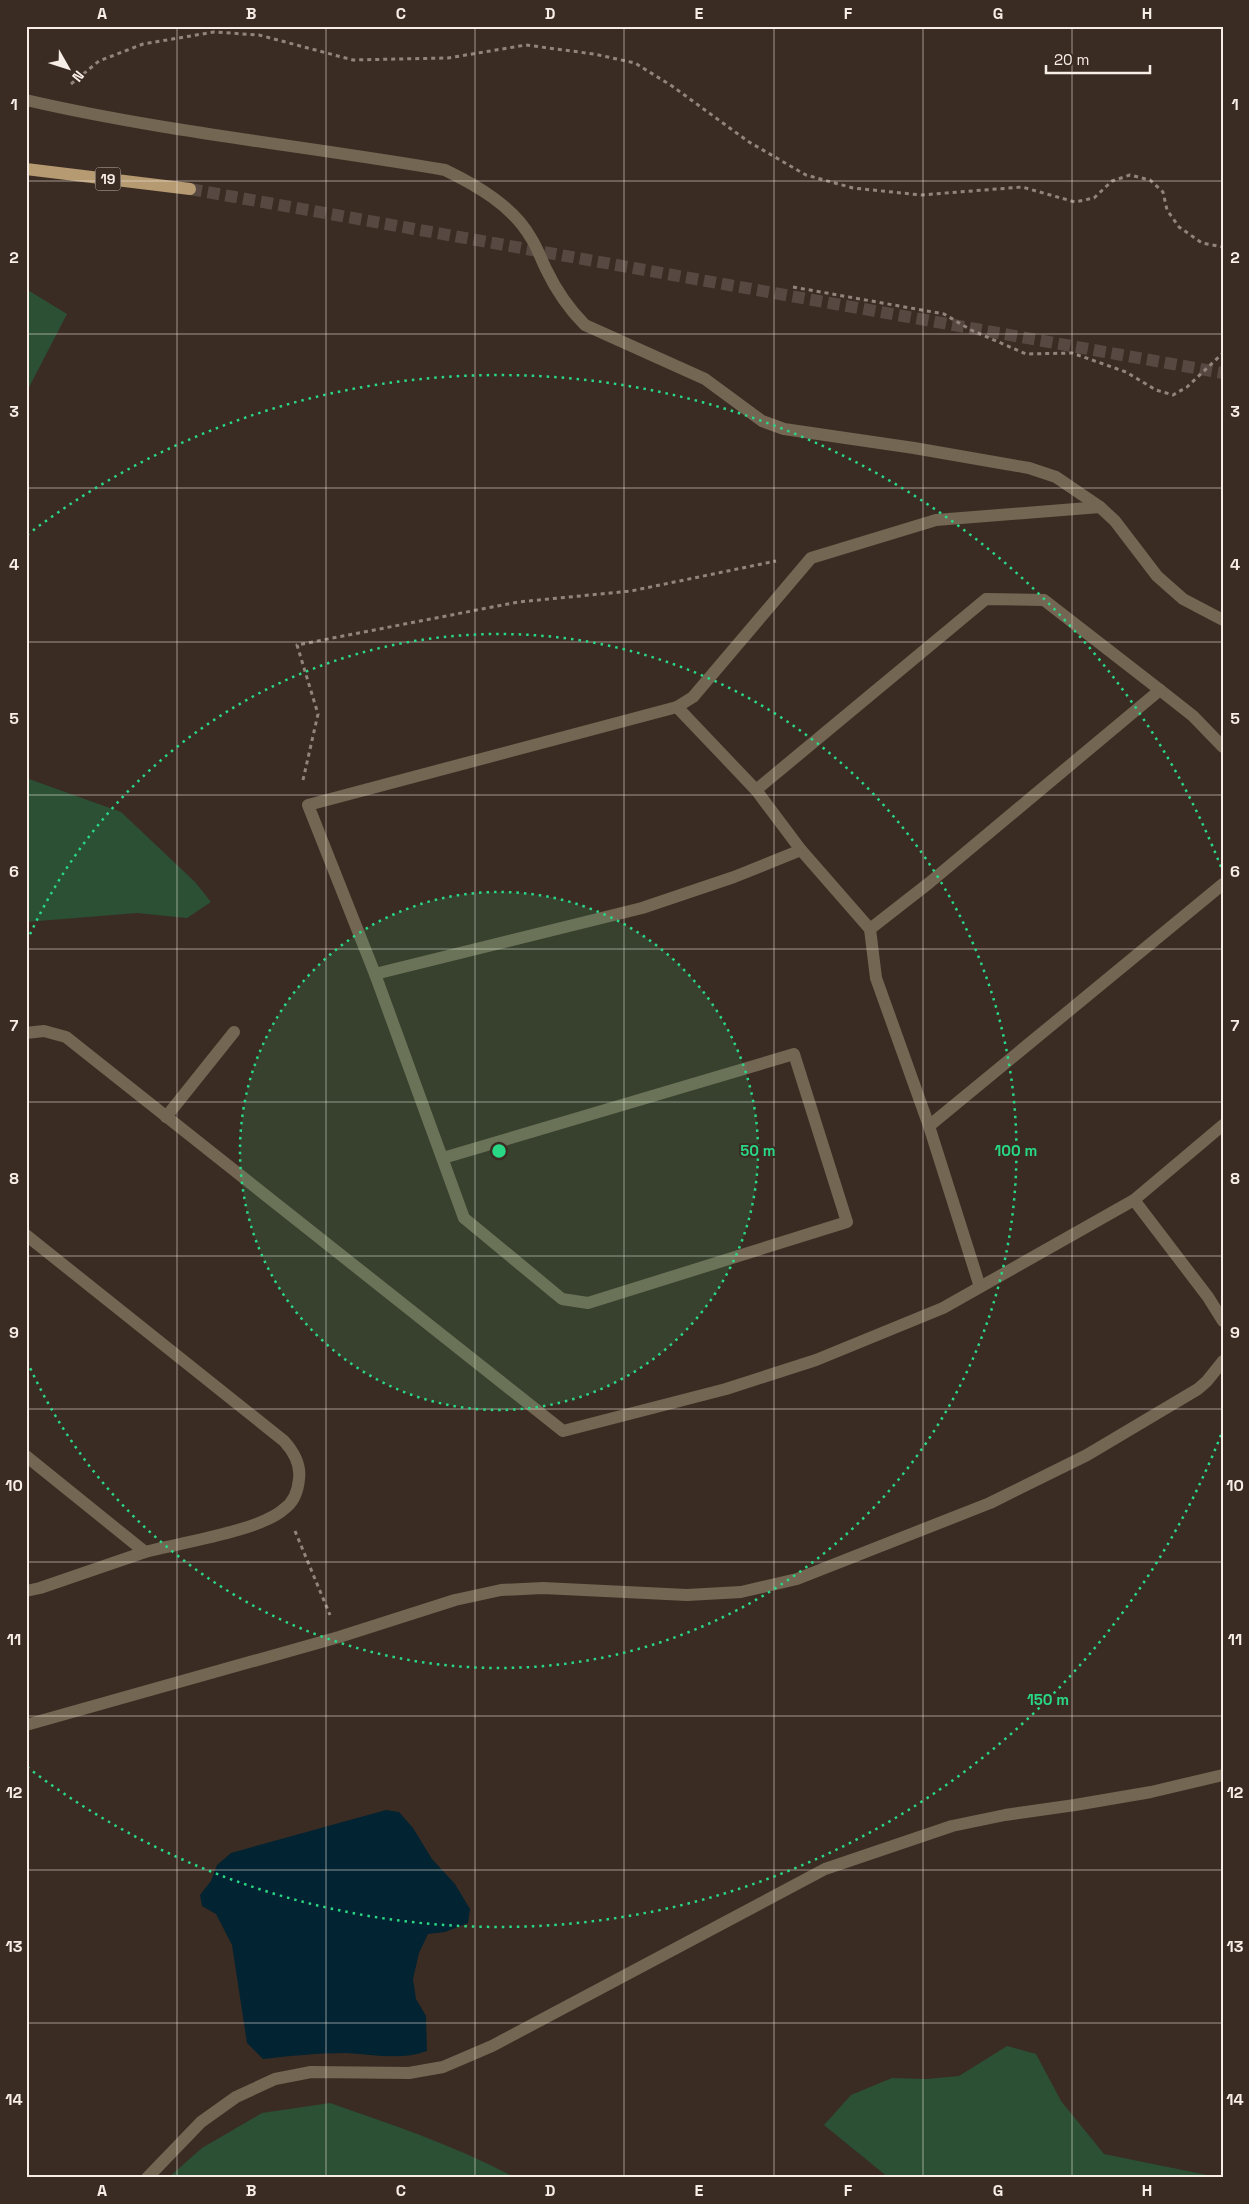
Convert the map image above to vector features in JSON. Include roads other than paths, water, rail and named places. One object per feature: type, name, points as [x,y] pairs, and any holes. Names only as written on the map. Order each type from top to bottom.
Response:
[{"type":"main road","name":"19","points":[[26,169],[190,189]]},
{"type":"street","points":[[26,100],[60,108],[258,142],[445,170],[482,191],[515,218],[531,237],[570,310],[585,325],[705,379],[762,422],[784,429],[914,448],[1029,468],[1056,477],[1100,507],[1116,521],[1157,576],[1183,599],[1223,620]]},
{"type":"street","points":[[443,1158],[794,1054],[847,1222],[588,1303],[562,1299],[464,1218],[375,974],[308,805],[677,707],[694,697],[811,558],[936,520],[1100,507]]},
{"type":"street","points":[[756,790],[986,599],[1044,600],[1193,716],[1223,747]]},
{"type":"street","points":[[870,929],[929,883],[1160,690]]},
{"type":"street","points":[[677,707],[756,790],[801,850],[870,929],[876,978],[929,1126],[980,1287]]},
{"type":"street","points":[[375,974],[642,908],[734,877],[801,850]]},
{"type":"street","points":[[929,1126],[1223,884]]},
{"type":"street","points":[[26,1033],[44,1031],[66,1037],[563,1430],[726,1389],[816,1360],[943,1308],[1134,1200],[1223,1125]]},
{"type":"street","points":[[166,1117],[234,1032]]},
{"type":"street","points":[[1134,1200],[1208,1297],[1223,1321]]},
{"type":"street","points":[[26,1235],[289,1447],[297,1460],[300,1475],[295,1496],[285,1509],[273,1517],[233,1530],[145,1552],[40,1588],[26,1591]]},
{"type":"street","points":[[26,1725],[339,1636],[455,1600],[501,1590],[543,1588],[687,1595],[742,1592],[797,1579],[990,1503],[1086,1455],[1198,1389],[1223,1361]]},
{"type":"street","points":[[26,1456],[145,1552]]},
{"type":"street","points":[[147,2178],[200,2122],[236,2097],[275,2079],[311,2072],[409,2073],[443,2067],[501,2042],[825,1869],[952,1826],[1005,1815],[1075,1806],[1152,1792],[1223,1775]]},
{"type":"water","points":[[386,1810],[399,1812],[413,1828],[432,1859],[455,1884],[470,1909],[468,1923],[445,1932],[428,1934],[419,1953],[413,1979],[416,1999],[426,2016],[427,2051],[407,2056],[335,2053],[263,2059],[247,2043],[232,1945],[216,1914],[202,1906],[200,1895],[211,1881],[217,1865],[231,1853]]},
{"type":"tunnel","points":[[190,189],[1223,373]]}]
